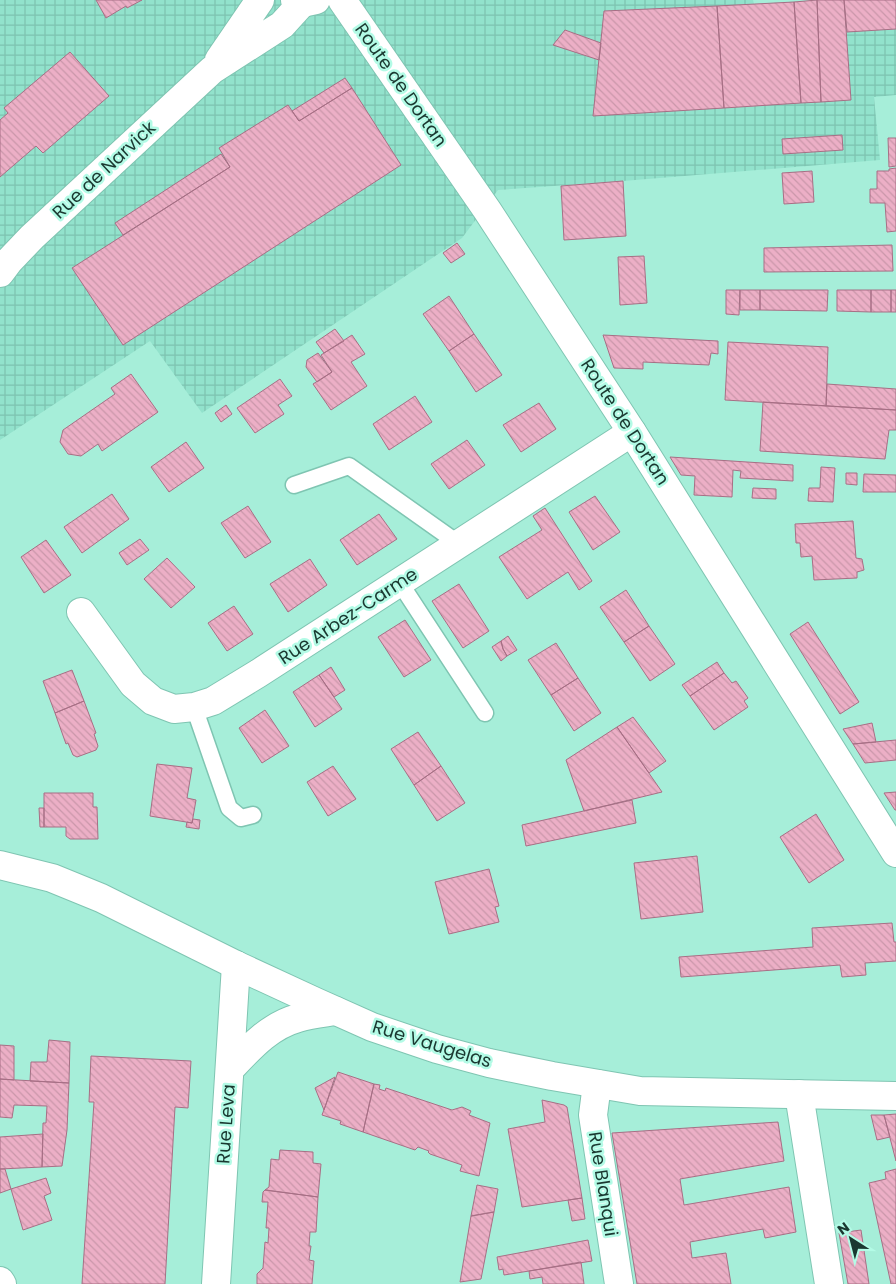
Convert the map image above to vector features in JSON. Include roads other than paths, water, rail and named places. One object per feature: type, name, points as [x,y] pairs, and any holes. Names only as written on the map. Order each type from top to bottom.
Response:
[{"type":"street","name":"Rue de Narvick","points":[[212,70],[260,0]]},
{"type":"street","name":"Route de Dortan","points":[[342,0],[488,210],[632,432],[896,853]]},
{"type":"street","name":"Rue de Narvick","points":[[0,274],[9,261],[32,237],[212,70],[282,25],[304,1]]},
{"type":"street","name":"Rue Arbez-Carme","points":[[81,612],[133,684],[153,701],[174,709],[194,708],[213,701],[252,678],[632,432]]},
{"type":"street","name":"Rue Vaugelas","points":[[0,865],[52,878],[101,898],[236,964],[372,1026],[437,1049],[489,1063],[640,1091],[896,1096]]},
{"type":"street","name":"Rue Leva","points":[[216,1284],[236,964]]},
{"type":"street","points":[[230,1069],[265,1034],[279,1026],[298,1018],[336,1011]]},
{"type":"street","name":"Rue Blanqui","points":[[597,1084],[592,1115],[619,1284]]},
{"type":"street","points":[[799,1094],[829,1284]]},
{"type":"lane","points":[[294,485],[350,466],[459,544]]},
{"type":"lane","points":[[400,582],[485,713]]},
{"type":"lane","points":[[194,708],[229,808],[240,818],[253,815]]}]
